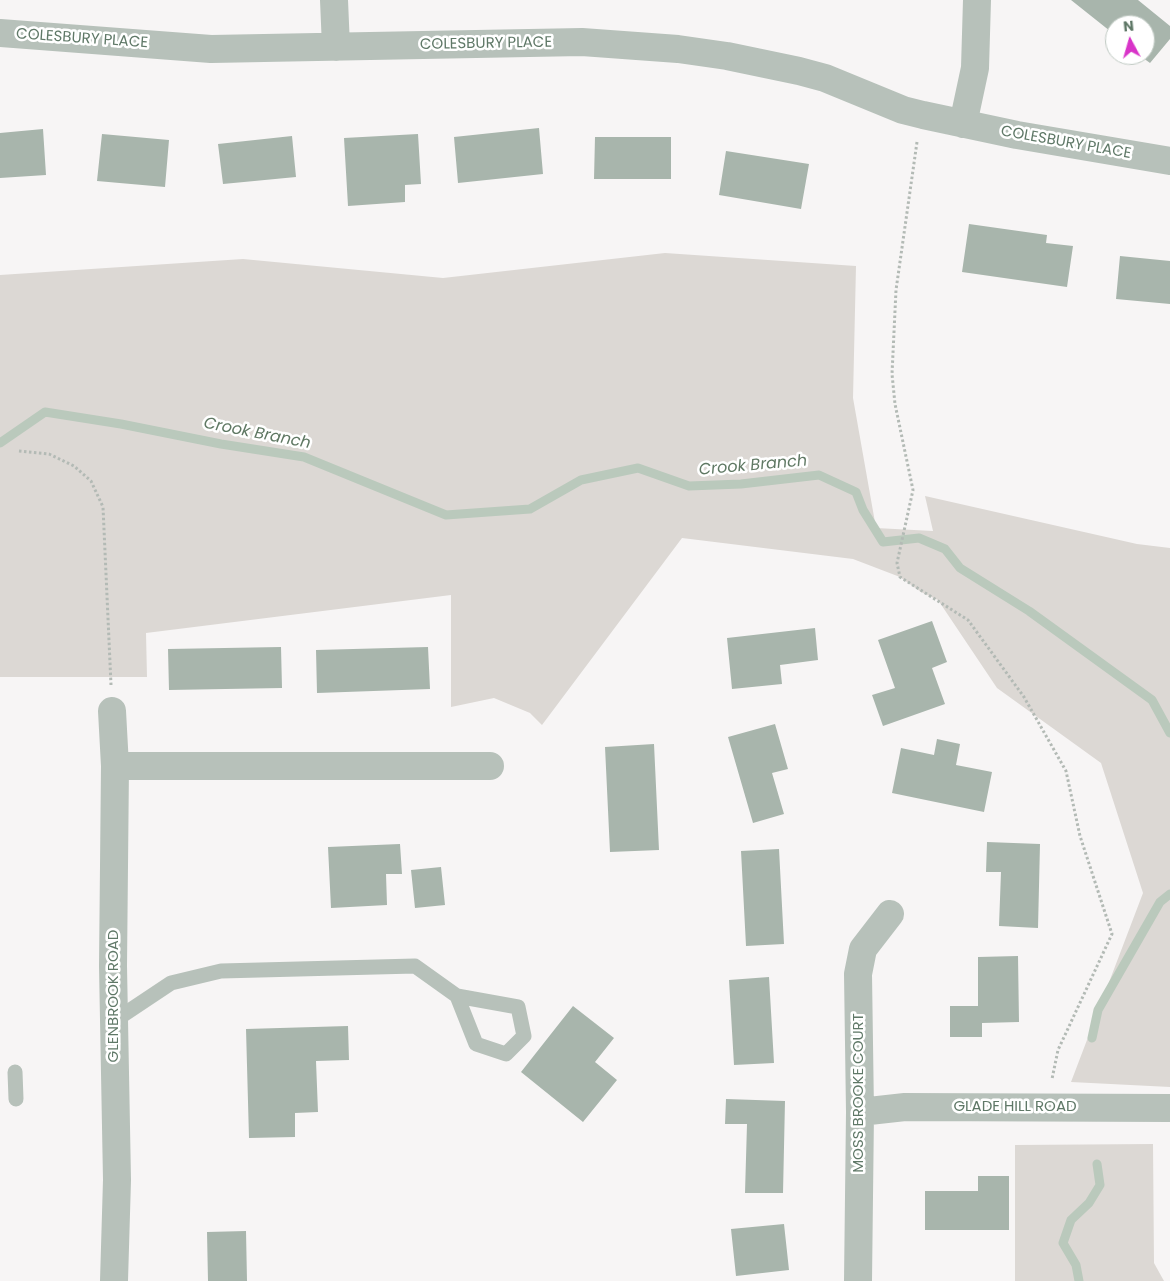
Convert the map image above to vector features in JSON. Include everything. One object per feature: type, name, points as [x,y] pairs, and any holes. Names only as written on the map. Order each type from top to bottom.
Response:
[{"type":"street","points":[[334,0],[336,47]]},
{"type":"street","points":[[963,124],[975,68],[977,0]]},
{"type":"street","name":"COLESBURY PLACE","points":[[0,33],[211,49],[582,42],[678,49],[727,56],[825,78],[903,110],[923,115],[1017,135],[1170,161]]},
{"type":"street","name":"GLENBROOK ROAD","points":[[112,711],[115,766],[114,1021],[117,1180],[114,1281]]},
{"type":"street","points":[[115,766],[490,766]]},
{"type":"street","name":"MOSS BROOKE COURT","points":[[858,1281],[860,1112],[858,974],[863,949],[890,914]]},
{"type":"street","name":"GLADE HILL ROAD","points":[[860,1112],[905,1107],[1170,1108]]},
{"type":"lane","points":[[114,1021],[171,983],[221,971],[415,966],[457,996],[518,1007],[524,1036],[506,1054],[476,1044],[457,996]]},
{"type":"lane","points":[[15,1072],[16,1100]]},
{"type":"path","points":[[923,115],[896,290],[892,374],[895,404],[912,490],[897,563],[900,577],[968,620],[1024,697],[1066,771],[1080,836],[1112,934],[1058,1050],[1052,1080],[1052,1107]]},
{"type":"path","points":[[19,451],[49,454],[74,466],[91,481],[103,507],[112,711]]},
{"type":"shaded area","points":[[665,253],[856,266],[853,398],[876,528],[933,531],[925,496],[1137,544],[1170,548],[1170,1087],[1071,1082],[1143,893],[1101,763],[997,688],[938,600],[921,592],[900,577],[853,559],[682,538],[542,725],[530,713],[494,698],[451,707],[451,595],[146,633],[147,677],[0,677],[0,275],[243,259],[443,278]]},
{"type":"shaded area","points":[[1153,1144],[1154,1263],[1164,1281],[1015,1281],[1015,1145]]},
{"type":"building","points":[[1071,0],[1138,0],[1170,26],[1170,39],[1155,57],[1155,15],[1105,15],[1105,27]]},
{"type":"building","points":[[539,128],[543,174],[458,183],[454,137]]},
{"type":"building","points":[[43,129],[46,175],[0,178],[0,133]]},
{"type":"building","points":[[102,134],[169,140],[165,187],[97,181]]},
{"type":"building","points":[[418,134],[421,184],[405,185],[405,202],[348,206],[344,138]]},
{"type":"building","points":[[292,136],[296,177],[223,184],[218,144]]},
{"type":"building","points":[[595,137],[671,137],[671,179],[594,179]]},
{"type":"building","points":[[726,151],[809,164],[801,209],[719,195]]},
{"type":"building","points":[[969,224],[1047,235],[1046,243],[1073,246],[1067,287],[962,272]]},
{"type":"building","points":[[1120,256],[1170,261],[1170,304],[1116,299]]},
{"type":"building","points":[[932,621],[947,662],[932,668],[945,704],[883,726],[872,695],[895,688],[878,640]]},
{"type":"building","points":[[815,628],[818,660],[780,665],[782,684],[732,689],[727,638]]},
{"type":"building","points":[[281,647],[282,688],[169,690],[168,649]]},
{"type":"building","points":[[428,647],[430,689],[317,693],[316,650]]},
{"type":"building","points":[[775,724],[788,769],[772,773],[784,814],[753,823],[728,737]]},
{"type":"building","points":[[937,739],[960,744],[956,765],[992,772],[984,812],[892,793],[901,748],[934,755]]},
{"type":"building","points":[[654,744],[659,850],[610,852],[605,747]]},
{"type":"building","points":[[987,842],[1040,844],[1038,928],[999,926],[1001,872],[986,872]]},
{"type":"building","points":[[400,844],[402,874],[386,874],[387,905],[331,908],[328,847]]},
{"type":"building","points":[[779,849],[784,944],[746,946],[741,851]]},
{"type":"building","points":[[441,867],[445,905],[415,908],[411,870]]},
{"type":"building","points":[[1018,956],[1019,1022],[982,1023],[982,1037],[950,1037],[950,1006],[978,1006],[978,957]]},
{"type":"building","points":[[769,977],[774,1063],[734,1065],[729,980]]},
{"type":"building","points":[[573,1006],[614,1038],[595,1062],[617,1080],[583,1122],[521,1072]]},
{"type":"building","points":[[348,1026],[349,1060],[316,1061],[318,1112],[295,1113],[295,1137],[249,1138],[246,1029]]},
{"type":"building","points":[[726,1099],[785,1101],[783,1193],[745,1193],[747,1124],[725,1124]]},
{"type":"building","points":[[978,1176],[1009,1176],[1009,1230],[925,1230],[925,1191],[978,1191]]},
{"type":"building","points":[[784,1224],[789,1270],[736,1276],[731,1229]]},
{"type":"building","points":[[246,1231],[247,1281],[208,1281],[207,1232]]},
{"type":"waterway","name":"Crook Branch","points":[[0,443],[45,412],[121,424],[221,444],[304,457],[446,515],[530,509],[581,480],[638,468],[689,486],[741,484],[819,475],[856,492],[863,510],[883,542],[919,538],[945,549],[960,568],[1029,611],[1152,700],[1170,733]]},
{"type":"waterway","points":[[1092,1038],[1098,1010],[1160,902],[1170,894]]},
{"type":"waterway","points":[[1079,1281],[1076,1265],[1063,1243],[1071,1220],[1089,1203],[1100,1185],[1097,1164]]}]
